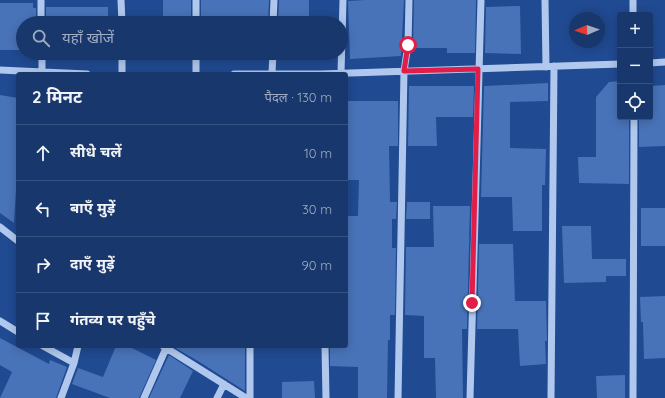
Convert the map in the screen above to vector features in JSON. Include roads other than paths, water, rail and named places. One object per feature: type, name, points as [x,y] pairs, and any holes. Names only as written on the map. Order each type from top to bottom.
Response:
[{"type":"street","points":[[41,0],[42,16]]},
{"type":"street","points":[[122,0],[122,16]]},
{"type":"street","points":[[196,0],[196,16]]},
{"type":"street","points":[[273,16],[274,0]]},
{"type":"street","points":[[343,0],[343,16]]},
{"type":"street","points":[[398,398],[404,71],[408,45],[409,0]]},
{"type":"street","points":[[470,398],[481,0]]},
{"type":"street","points":[[545,0],[550,66],[551,398]]},
{"type":"street","points":[[633,0],[634,12]]},
{"type":"street","points":[[42,60],[42,72]]},
{"type":"street","points":[[122,60],[122,72]]},
{"type":"street","points":[[196,60],[196,72]]},
{"type":"street","points":[[272,72],[273,60]]},
{"type":"street","points":[[341,60],[341,72]]},
{"type":"street","points":[[653,63],[665,62]]},
{"type":"street","points":[[348,73],[617,64]]},
{"type":"street","points":[[0,70],[16,72]]},
{"type":"street","points":[[633,398],[634,120]]},
{"type":"street","points":[[0,227],[16,239]]},
{"type":"street","points":[[0,321],[16,331]]},
{"type":"street","points":[[47,348],[74,363]]},
{"type":"street","points":[[61,398],[74,363],[78,348]]},
{"type":"street","points":[[144,398],[166,348]]},
{"type":"street","points":[[168,348],[246,398]]},
{"type":"street","points":[[250,348],[250,398]]},
{"type":"street","points":[[325,348],[326,398]]},
{"type":"street","points":[[216,398],[224,384]]}]
